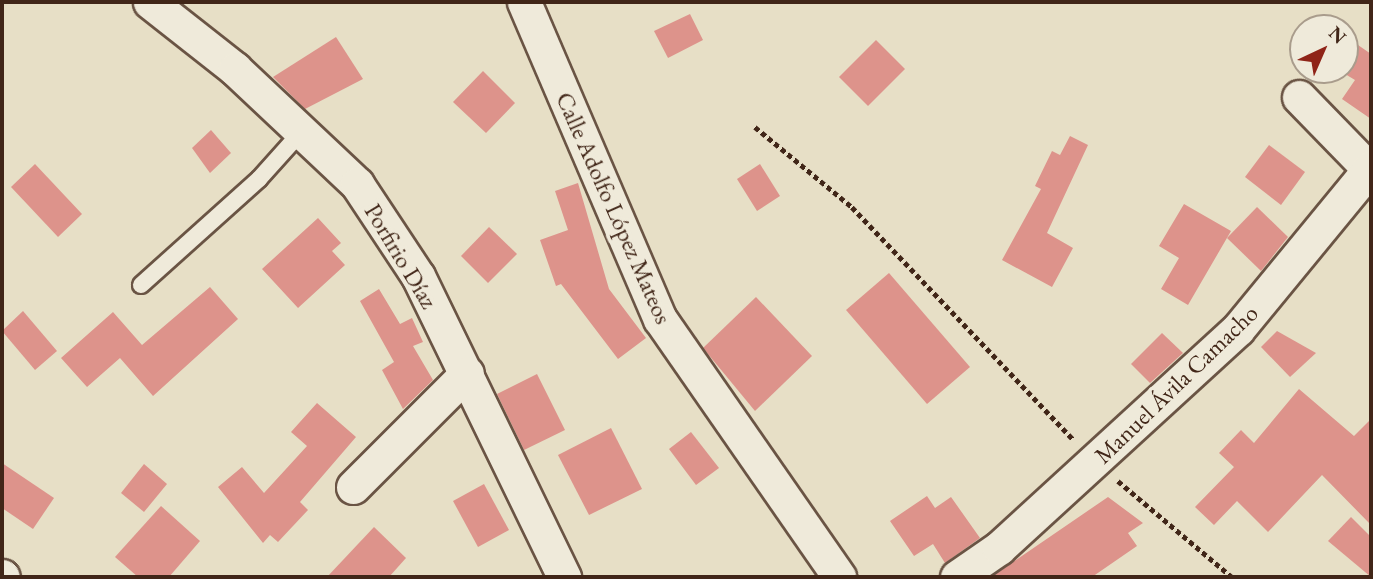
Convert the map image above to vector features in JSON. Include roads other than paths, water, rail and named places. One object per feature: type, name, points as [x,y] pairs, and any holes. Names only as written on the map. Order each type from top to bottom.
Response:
[{"type":"street","name":"Porfirio Díaz","points":[[150,2],[303,130],[357,184],[418,276],[564,577]]},
{"type":"street","name":"Calle Adolfo López Mateos","points":[[524,2],[660,319],[839,577]]},
{"type":"street","points":[[1299,97],[1371,169]]},
{"type":"street","name":"Manuel Ávila Camacho","points":[[957,577],[999,548],[1096,462],[1238,329],[1371,169]]},
{"type":"street","points":[[353,487],[467,373]]},
{"type":"lane","points":[[141,285],[259,179],[303,130]]}]
